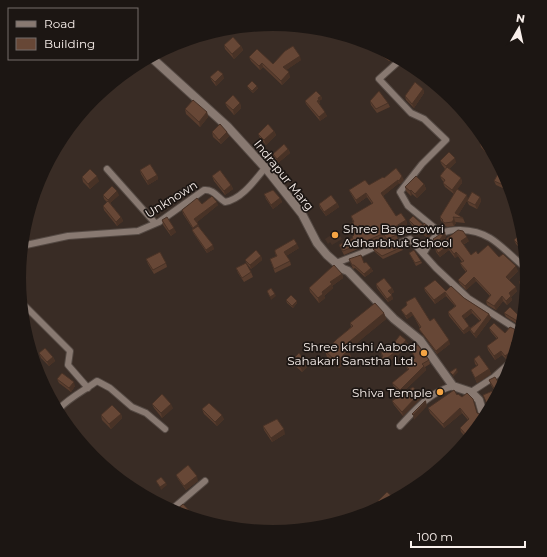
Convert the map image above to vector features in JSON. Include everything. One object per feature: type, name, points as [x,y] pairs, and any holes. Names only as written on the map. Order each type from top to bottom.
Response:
[{"type":"street","name":"Indrapur Marg","points":[[155,61],[228,127],[265,168],[302,214],[317,243],[328,256],[348,272],[394,319],[420,340],[453,386]]},
{"type":"street","points":[[396,64],[379,79],[411,113],[424,118],[446,140],[422,164],[400,192],[408,206],[441,233]]},
{"type":"street","name":"Unknown","points":[[28,245],[68,236],[138,231],[155,223],[204,190],[214,192],[225,202],[231,201],[239,196],[265,168]]},
{"type":"street","points":[[107,169],[155,223]]},
{"type":"street","points":[[424,253],[432,239],[441,233],[461,230],[476,232],[490,238],[520,263]]},
{"type":"street","points":[[336,263],[383,243],[386,248],[410,239],[436,268],[468,298],[516,329]]},
{"type":"street","points":[[28,309],[70,351],[68,365],[88,388]]},
{"type":"street","points":[[471,392],[494,377],[504,368]]},
{"type":"street","points":[[62,406],[97,381],[110,388],[132,407],[146,413],[165,429]]},
{"type":"street","points":[[400,426],[425,400],[444,388],[453,386],[471,392],[479,400],[482,411]]},
{"type":"street","points":[[176,506],[205,481]]},
{"type":"shaded area","name":"Shree Bagesowri Adharbhut School","points":[[337,231],[342,239],[332,245],[330,242],[328,244],[325,239]]},
{"type":"building","points":[[233,37],[241,46],[232,54],[224,45]]},
{"type":"building","points":[[293,46],[300,56],[283,67],[289,72],[281,81],[262,63],[259,66],[249,57],[257,49],[273,64],[285,51]]},
{"type":"building","points":[[218,70],[223,74],[215,82],[210,77]]},
{"type":"building","points":[[252,81],[257,86],[252,91],[247,86]]},
{"type":"building","points":[[415,82],[423,89],[412,104],[405,96]]},
{"type":"building","points":[[316,91],[321,96],[317,101],[325,112],[319,117],[305,101]]},
{"type":"building","points":[[379,91],[388,103],[376,109],[370,101]]},
{"type":"building","points":[[233,95],[240,103],[233,110],[225,103]]},
{"type":"building","points":[[193,100],[207,112],[199,122],[185,109]]},
{"type":"building","points":[[220,124],[227,132],[219,140],[212,132]]},
{"type":"building","points":[[268,124],[274,131],[264,140],[258,134]]},
{"type":"building","points":[[284,144],[288,149],[277,159],[273,154]]},
{"type":"building","points":[[449,152],[455,158],[446,166],[440,161]]},
{"type":"building","points":[[150,164],[157,175],[147,181],[140,170]]},
{"type":"building","points":[[447,167],[461,178],[452,190],[443,183],[445,180],[440,176]]},
{"type":"building","points":[[396,168],[402,176],[399,181],[398,180],[381,193],[396,216],[401,213],[406,220],[393,228],[397,235],[387,239],[384,235],[380,235],[343,251],[339,245],[353,238],[352,237],[354,235],[348,225],[354,222],[351,216],[373,203],[366,193],[356,200],[349,190],[365,180],[369,185],[383,177],[384,178]]},
{"type":"building","points":[[90,169],[97,176],[88,184],[82,177]]},
{"type":"building","points":[[220,170],[231,185],[224,191],[212,176]]},
{"type":"building","points":[[498,174],[502,184],[494,181]]},
{"type":"building","points":[[416,176],[424,184],[415,194],[405,187]]},
{"type":"building","points":[[112,186],[117,191],[108,200],[103,195]]},
{"type":"building","points":[[457,189],[467,195],[455,213],[463,218],[453,217],[454,219],[452,222],[445,223],[440,217]]},
{"type":"building","points":[[273,190],[280,198],[271,205],[264,194]]},
{"type":"building","points":[[472,192],[480,197],[475,205],[467,201]]},
{"type":"building","points":[[331,195],[337,203],[324,212],[319,204]]},
{"type":"building","points":[[212,196],[217,202],[194,219],[198,224],[193,228],[182,210],[197,198],[202,204]]},
{"type":"building","points":[[108,201],[121,217],[116,222],[103,206]]},
{"type":"building","points":[[413,216],[423,225],[424,223],[429,227],[427,230],[429,233],[426,235],[409,220]]},
{"type":"building","points":[[167,217],[174,228],[169,231],[162,220]]},
{"type":"building","points":[[198,226],[213,245],[206,250],[192,230]]},
{"type":"building","points":[[458,230],[463,231],[467,237],[461,241],[471,255],[476,251],[478,254],[488,245],[499,257],[503,254],[516,266],[506,277],[516,287],[509,293],[511,296],[506,301],[502,296],[494,306],[486,301],[491,295],[474,277],[465,286],[458,280],[467,271],[460,263],[464,261],[456,252],[454,254],[448,246],[438,253],[435,247]]},
{"type":"building","points":[[445,232],[437,244],[433,239]]},
{"type":"building","points":[[517,237],[519,245],[514,240]]},
{"type":"building","points":[[294,239],[297,244],[284,252],[290,261],[274,269],[270,259],[277,256],[275,250]]},
{"type":"building","points":[[401,244],[402,247],[382,256],[373,249],[380,246],[385,249]]},
{"type":"building","points":[[256,250],[261,256],[250,265],[245,260]]},
{"type":"building","points":[[414,250],[421,261],[415,263],[409,253]]},
{"type":"building","points":[[160,252],[166,263],[153,270],[146,259]]},
{"type":"building","points":[[361,255],[364,263],[366,262],[371,268],[364,274],[352,265],[349,259]]},
{"type":"building","points":[[246,263],[251,272],[242,278],[236,268]]},
{"type":"building","points":[[334,265],[342,274],[330,282],[332,284],[322,292],[323,294],[318,298],[309,288]]},
{"type":"building","points":[[384,278],[392,288],[388,291],[392,295],[387,299],[376,284]]},
{"type":"building","points":[[435,280],[446,291],[451,286],[464,298],[489,314],[474,334],[470,329],[481,320],[471,309],[462,316],[469,326],[463,331],[448,312],[456,306],[445,292],[434,300],[424,288]]},
{"type":"building","points":[[271,288],[275,294],[270,297],[267,291]]},
{"type":"building","points":[[291,295],[297,301],[292,306],[286,300]]},
{"type":"building","points":[[415,297],[430,321],[434,318],[449,340],[436,351],[419,329],[421,327],[411,312],[406,316],[401,310],[407,305],[406,302]]},
{"type":"building","points":[[375,303],[384,313],[344,346],[348,350],[337,362],[325,351],[353,326],[350,323]]},
{"type":"building","points":[[510,307],[518,315],[517,321],[504,313]]},
{"type":"building","points":[[494,323],[505,333],[510,327],[515,330],[510,353],[505,356],[501,351],[494,356],[487,346],[498,338],[489,328]]},
{"type":"building","points":[[400,335],[406,340],[398,350],[383,361],[381,359],[383,356],[381,353],[390,346],[391,347]]},
{"type":"building","points":[[418,345],[429,360],[422,364],[424,366],[400,390],[392,383],[409,369],[406,366],[415,358],[410,348]]},
{"type":"building","points":[[45,348],[53,357],[47,362],[39,353]]},
{"type":"building","points":[[299,353],[306,362],[301,368],[292,360]]},
{"type":"building","points":[[479,355],[489,369],[475,378],[471,370],[478,365],[474,359]]},
{"type":"building","points":[[456,368],[457,370],[453,375],[450,372]]},
{"type":"building","points":[[62,373],[74,382],[69,388],[57,379]]},
{"type":"building","points":[[495,377],[498,382],[494,389],[489,380]]},
{"type":"building","points":[[413,387],[419,394],[402,412],[392,401]]},
{"type":"building","points":[[454,390],[457,395],[458,394],[462,397],[467,393],[473,399],[477,413],[480,414],[466,434],[460,428],[469,419],[460,408],[443,424],[428,408]]},
{"type":"building","points":[[494,391],[487,404],[483,395]]},
{"type":"building","points":[[162,394],[171,404],[161,413],[152,404]]},
{"type":"building","points":[[426,401],[413,415],[412,414]]},
{"type":"building","points":[[209,403],[222,415],[215,422],[202,409]]},
{"type":"building","points":[[112,405],[121,414],[109,424],[101,415]]},
{"type":"building","points":[[277,419],[284,429],[271,438],[263,426]]},
{"type":"building","points":[[188,465],[197,476],[184,486],[176,475]]},
{"type":"building","points":[[161,477],[166,483],[160,487],[156,481]]},
{"type":"building","points":[[387,492],[391,496],[379,502],[378,501]]},
{"type":"building","points":[[183,504],[190,511],[179,507]]},
{"type":"place","name":"Shree Bagesowri Adharbhut School","points":[[335,235]]},
{"type":"place","name":"Shree kirshi Aabod Sahakari Sanstha Ltd.","points":[[424,353]]},
{"type":"place","name":"Shiva Temple","points":[[440,392]]}]
